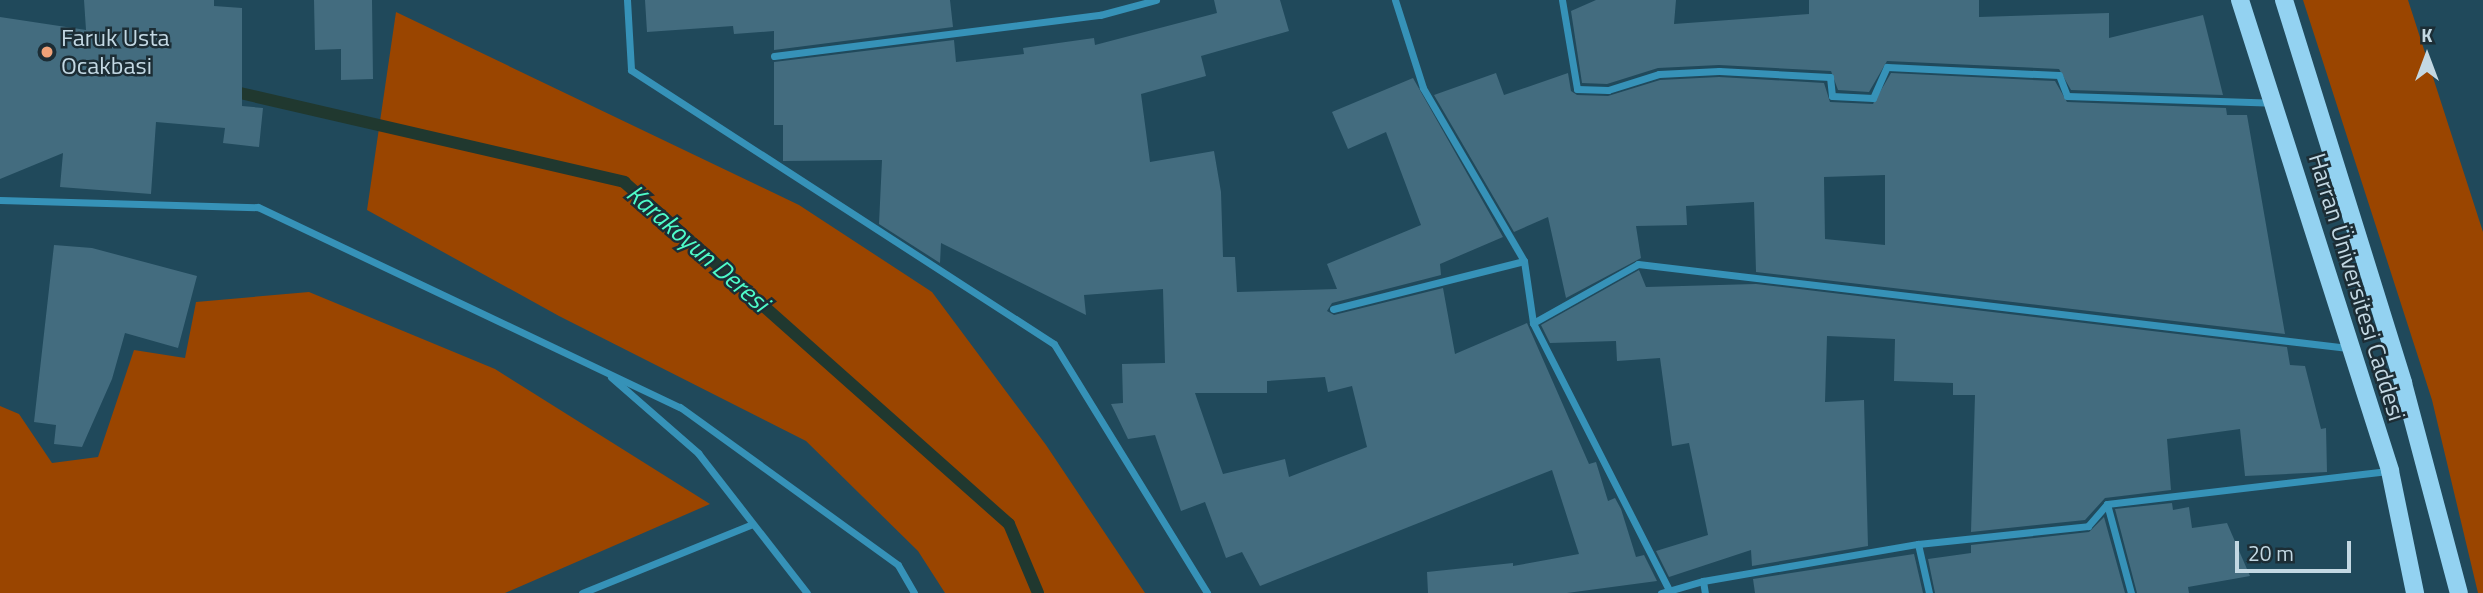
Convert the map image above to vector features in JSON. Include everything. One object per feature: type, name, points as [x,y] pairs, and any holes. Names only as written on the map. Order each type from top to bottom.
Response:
[{"type":"main road","name":"Harran Üniversitesi Caddesi","points":[[2240,0],[2348,348],[2390,471],[2415,593]]},
{"type":"main road","name":"Harran Üniversitesi Caddesi","points":[[2284,0],[2403,383],[2459,593]]},
{"type":"street","points":[[627,0],[631,69],[1054,344],[1207,593]]},
{"type":"street","points":[[774,56],[1100,15],[1156,0]]},
{"type":"street","points":[[1395,0],[1423,88],[1524,261],[1533,323],[1670,592]]},
{"type":"street","points":[[1562,0],[1577,89],[1608,90],[1658,74],[1719,71],[1830,77],[1832,96],[1874,97],[1887,67],[2059,75],[2067,96],[2274,103]]},
{"type":"street","points":[[0,200],[258,207],[691,415],[898,565],[914,593]]},
{"type":"street","points":[[1333,309],[1524,261]]},
{"type":"street","points":[[1533,323],[1638,264],[2348,348]]},
{"type":"street","points":[[604,371],[698,453],[807,593]]},
{"type":"street","points":[[1661,593],[1703,581],[1918,544],[2088,526],[2107,503],[2390,471]]},
{"type":"street","points":[[2107,503],[2131,593]]},
{"type":"street","points":[[582,593],[753,524]]},
{"type":"street","points":[[1918,544],[1928,593]]},
{"type":"street","points":[[1703,581],[1705,593]]},
{"type":"shaded area","points":[[2303,0],[2408,0],[2483,232],[2483,593],[2478,593],[2432,400]]},
{"type":"shaded area","points":[[396,12],[799,205],[932,292],[1046,445],[1145,593],[945,593],[918,551],[806,441],[559,316],[367,210]]},
{"type":"shaded area","points":[[309,292],[495,369],[710,504],[505,593],[0,593],[0,406],[19,414],[52,463],[98,457],[134,350],[185,358],[196,302]]},
{"type":"building","points":[[84,0],[214,0],[214,6],[242,8],[242,106],[263,108],[259,147],[223,143],[225,128],[156,122],[151,194],[60,187],[63,153],[0,179],[0,17],[86,30]]},
{"type":"building","points":[[314,0],[372,0],[373,79],[341,80],[341,49],[315,50]]},
{"type":"building","points":[[645,0],[950,0],[953,27],[774,50],[774,31],[734,34],[733,26],[647,32]]},
{"type":"building","points":[[1214,0],[1280,0],[1289,31],[1201,56],[1206,76],[1141,94],[1150,162],[1214,151],[1221,192],[1223,257],[1235,257],[1237,292],[1337,289],[1327,264],[1421,225],[1386,132],[1348,149],[1332,112],[1413,78],[1503,237],[1440,264],[1441,275],[1332,303],[1327,311],[1334,315],[1443,288],[1455,354],[1527,323],[1589,464],[1596,462],[1608,501],[1615,498],[1621,509],[1636,557],[1644,555],[1657,581],[1567,593],[1428,593],[1427,572],[1513,563],[1513,566],[1579,554],[1552,470],[1260,586],[1242,552],[1226,558],[1205,502],[1181,511],[1155,435],[1128,439],[1111,404],[1123,403],[1122,364],[1165,363],[1163,289],[1084,295],[1086,315],[941,243],[940,263],[879,224],[882,160],[783,161],[783,125],[774,125],[774,62],[954,40],[956,62],[1024,54],[1023,48],[1094,38],[1095,45],[1217,13]],"holes":[[[1325,377],[1328,392],[1352,386],[1367,447],[1289,477],[1285,459],[1223,474],[1195,393],[1267,393],[1267,381]]]},
{"type":"building","points":[[1596,0],[1676,0],[1674,24],[1809,14],[1809,0],[1979,0],[1979,17],[2109,13],[2109,38],[2203,15],[2223,95],[2071,90],[2059,69],[1887,61],[1869,92],[1838,90],[1831,71],[1719,65],[1658,68],[1607,84],[1582,83],[1571,11]]},
{"type":"building","points":[[1496,73],[1504,95],[1568,73],[1571,91],[1577,95],[1608,96],[1660,80],[1719,77],[1824,83],[1830,102],[1873,104],[1891,73],[2055,81],[2067,102],[2226,108],[2227,115],[2247,115],[2285,334],[1756,272],[1754,202],[1686,206],[1687,225],[1636,226],[1641,258],[1566,298],[1548,217],[1514,232],[1434,95]],"holes":[[[1885,175],[1885,245],[1825,239],[1824,177]]]},
{"type":"building","points":[[54,245],[92,248],[197,276],[178,348],[125,333],[112,379],[82,447],[54,444],[56,425],[34,422]]},
{"type":"building","points":[[1639,270],[1646,287],[1756,284],[2287,347],[2290,365],[2305,366],[2321,429],[2326,428],[2327,472],[2245,476],[2240,429],[2167,439],[2171,490],[2105,498],[2085,520],[1971,532],[1975,395],[1953,395],[1953,383],[1894,381],[1895,339],[1827,336],[1825,402],[1864,400],[1868,546],[1752,566],[1751,550],[1669,577],[1656,551],[1708,535],[1689,443],[1672,446],[1660,358],[1617,361],[1616,341],[1550,343],[1541,325]]},
{"type":"building","points":[[2172,503],[2173,510],[2189,507],[2192,528],[2227,523],[2250,576],[2188,587],[2189,593],[2137,593],[2115,509]]},
{"type":"building","points":[[2104,517],[2125,593],[1935,593],[1928,559],[1971,553],[1971,545],[2089,532]]},
{"type":"building","points":[[1914,554],[1923,593],[1755,593],[1753,579]]},
{"type":"waterway","name":"Karakoyun Deresi","points":[[227,90],[624,182],[1009,524],[1038,593]]},
{"type":"place","name":"Faruk Usta Ocakbasi","points":[[47,52]]}]
